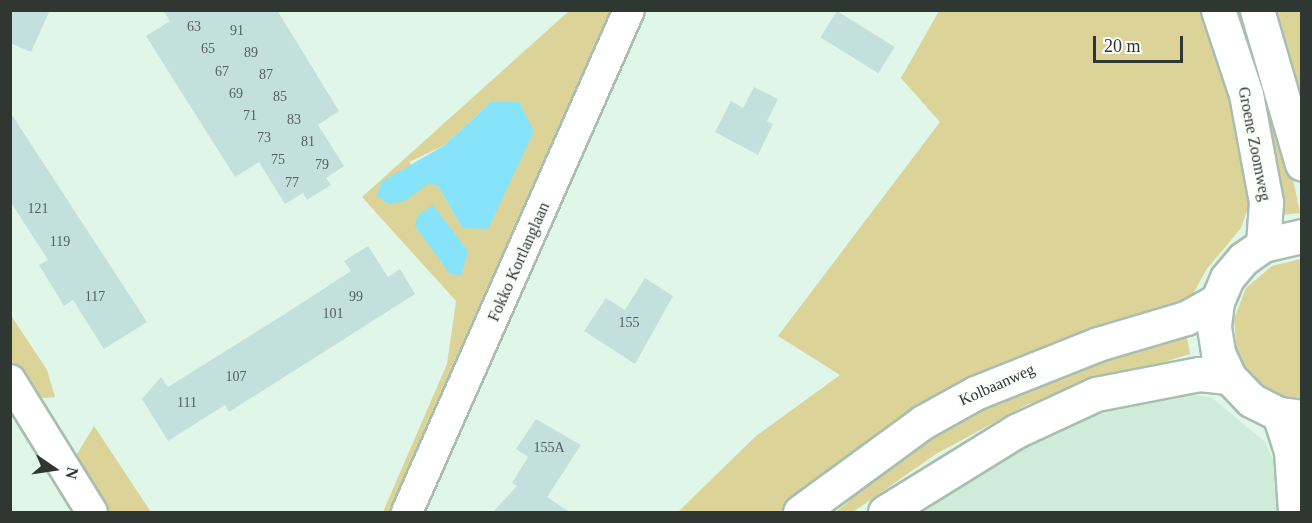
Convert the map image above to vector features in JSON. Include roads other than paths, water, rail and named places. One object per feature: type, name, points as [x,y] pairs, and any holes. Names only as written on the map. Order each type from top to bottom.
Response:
[{"type":"street","name":"Fokko Kortlanglaan","points":[[407,513],[629,10]]},
{"type":"street","name":"Groene Zoomweg","points":[[1218,10],[1246,94],[1266,202],[1263,245]]},
{"type":"street","points":[[1257,10],[1302,164]]},
{"type":"street","points":[[1296,513],[1290,415],[1251,400],[1229,377],[1215,336],[1217,301],[1232,272],[1263,245],[1302,236]]},
{"type":"street","name":"Kolbaanweg","points":[[800,513],[922,422],[975,393],[1098,344],[1186,318],[1217,301]]},
{"type":"street","points":[[885,513],[1016,431],[1096,394],[1199,374],[1229,377]]},
{"type":"street","points":[[10,380],[92,513]]},
{"type":"water","points":[[491,102],[519,102],[534,131],[488,229],[462,228],[438,186],[429,183],[405,201],[389,204],[377,196],[381,182],[445,145]]},
{"type":"water","points":[[433,205],[468,251],[461,276],[449,273],[415,226],[418,215]]}]
